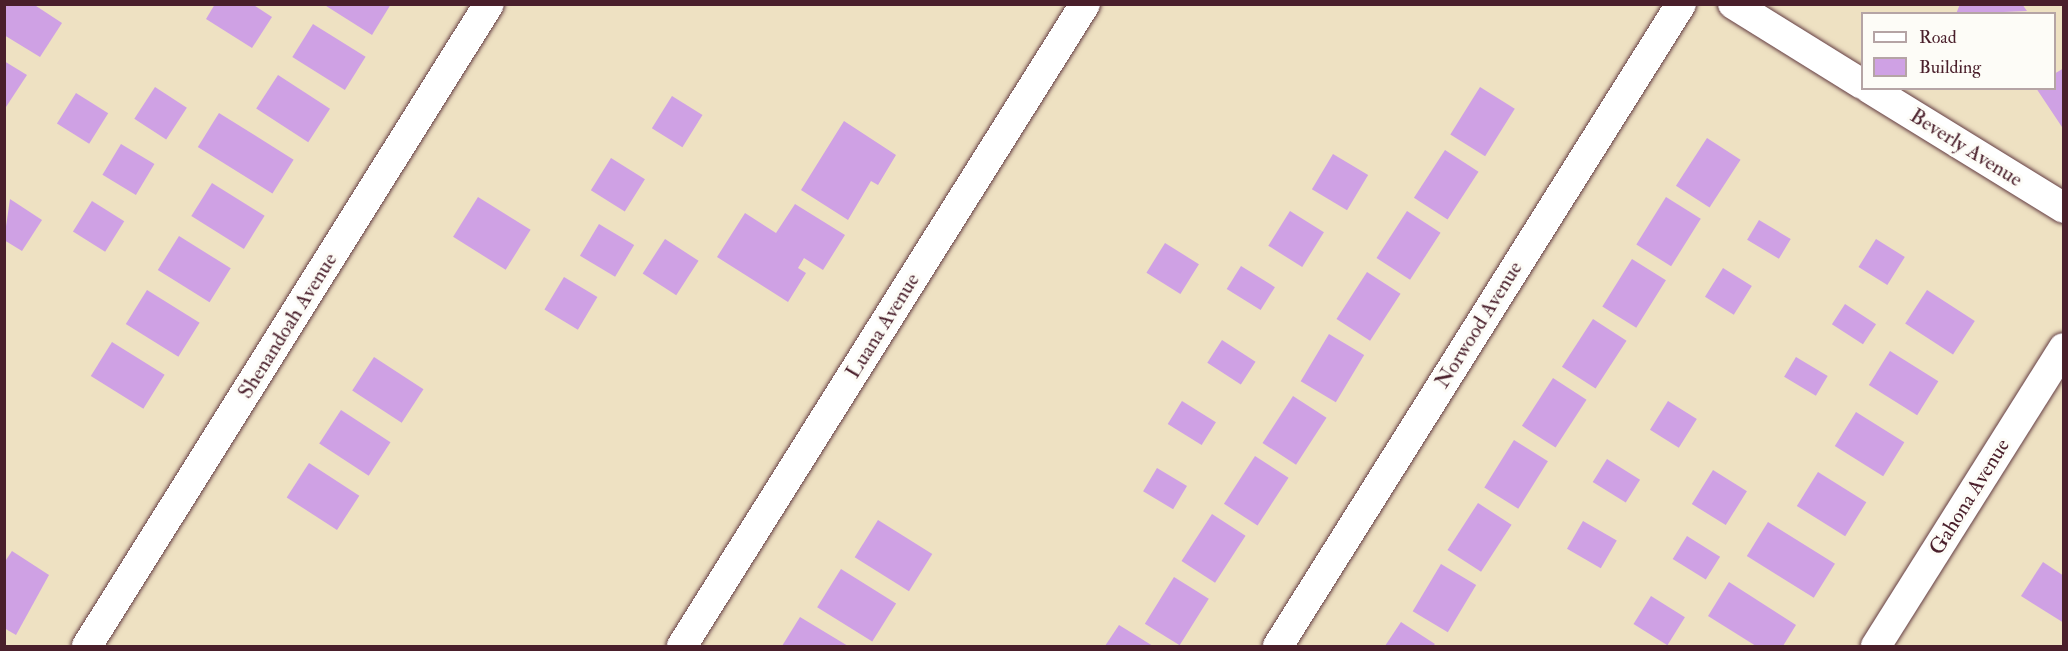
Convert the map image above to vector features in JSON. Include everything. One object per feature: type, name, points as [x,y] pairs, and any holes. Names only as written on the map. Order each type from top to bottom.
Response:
[{"type":"street","name":"Shenandoah Avenue","points":[[87,646],[489,4]]},
{"type":"street","name":"Luana Avenue","points":[[682,646],[1085,4]]},
{"type":"street","name":"Norwood Avenue","points":[[1278,646],[1681,4]]},
{"type":"street","points":[[1733,4],[1861,83]]},
{"type":"street","name":"Beverly Avenue","points":[[1872,90],[2064,208]]},
{"type":"street","name":"Gahona Avenue","points":[[1876,646],[2064,348]]},
{"type":"building","points":[[4,4],[33,4],[62,23],[40,57],[4,35]]},
{"type":"building","points":[[215,4],[252,4],[272,17],[252,48],[206,19]]},
{"type":"building","points":[[323,4],[391,4],[372,35]]},
{"type":"building","points":[[1960,4],[2022,4],[2027,11],[2003,12],[1957,12]]},
{"type":"building","points":[[313,24],[366,57],[345,90],[292,57]]},
{"type":"building","points":[[4,61],[27,75],[4,110]]},
{"type":"building","points":[[2064,68],[2064,130],[2037,90],[2056,90],[2056,73]]},
{"type":"building","points":[[278,75],[330,109],[308,142],[256,109]]},
{"type":"building","points":[[155,87],[187,108],[166,140],[134,119]]},
{"type":"building","points":[[1480,87],[1515,109],[1485,156],[1450,134]]},
{"type":"building","points":[[76,93],[108,113],[89,144],[57,124]]},
{"type":"building","points":[[672,96],[703,115],[682,147],[652,128]]},
{"type":"building","points":[[219,113],[294,160],[272,194],[198,147]]},
{"type":"building","points":[[844,121],[896,155],[878,185],[871,181],[848,220],[801,190]]},
{"type":"building","points":[[1707,138],[1741,160],[1710,208],[1676,186]]},
{"type":"building","points":[[121,144],[154,164],[136,195],[102,175]]},
{"type":"building","points":[[1445,150],[1479,172],[1448,220],[1414,198]]},
{"type":"building","points":[[1333,154],[1368,175],[1347,210],[1312,189]]},
{"type":"building","points":[[611,158],[645,179],[625,211],[591,190]]},
{"type":"building","points":[[212,183],[265,216],[244,249],[191,216]]},
{"type":"building","points":[[478,197],[531,230],[506,270],[453,237]]},
{"type":"building","points":[[1666,197],[1701,219],[1671,266],[1636,244]]},
{"type":"building","points":[[10,199],[42,220],[22,251],[4,240]]},
{"type":"building","points":[[92,201],[124,221],[105,252],[73,232]]},
{"type":"building","points":[[795,204],[845,235],[823,270],[804,258],[798,268],[806,273],[788,302],[717,257],[745,213],[776,233]]},
{"type":"building","points":[[1290,211],[1324,232],[1302,267],[1268,246]]},
{"type":"building","points":[[1407,211],[1441,233],[1410,280],[1377,258]]},
{"type":"building","points":[[1759,220],[1791,239],[1779,259],[1747,240]]},
{"type":"building","points":[[599,224],[634,245],[615,277],[580,256]]},
{"type":"building","points":[[179,236],[231,268],[210,302],[158,270]]},
{"type":"building","points":[[665,239],[699,261],[676,295],[643,273]]},
{"type":"building","points":[[1876,239],[1905,257],[1887,285],[1859,267]]},
{"type":"building","points":[[1165,243],[1199,264],[1180,294],[1146,273]]},
{"type":"building","points":[[1632,259],[1666,280],[1636,328],[1602,306]]},
{"type":"building","points":[[1241,266],[1275,287],[1261,310],[1227,289]]},
{"type":"building","points":[[1723,268],[1752,286],[1734,315],[1705,297]]},
{"type":"building","points":[[1367,272],[1401,294],[1370,341],[1337,319]]},
{"type":"building","points":[[564,277],[597,297],[578,330],[544,310]]},
{"type":"building","points":[[147,290],[200,323],[178,357],[126,324]]},
{"type":"building","points":[[1927,290],[1975,321],[1953,355],[1905,324]]},
{"type":"building","points":[[1845,304],[1876,324],[1863,344],[1832,324]]},
{"type":"building","points":[[1593,319],[1627,341],[1596,389],[1562,367]]},
{"type":"building","points":[[1329,334],[1364,355],[1336,402],[1301,381]]},
{"type":"building","points":[[1222,340],[1256,362],[1241,384],[1207,363]]},
{"type":"building","points":[[112,342],[165,375],[143,409],[91,376]]},
{"type":"building","points":[[1890,351],[1938,381],[1917,415],[1869,385]]},
{"type":"building","points":[[374,357],[423,389],[402,423],[352,391]]},
{"type":"building","points":[[1796,357],[1828,376],[1816,396],[1784,377]]},
{"type":"building","points":[[1553,378],[1587,400],[1556,448],[1522,426]]},
{"type":"building","points":[[1293,396],[1327,418],[1296,465],[1263,443]]},
{"type":"building","points":[[1182,401],[1216,422],[1202,445],[1168,424]]},
{"type":"building","points":[[1668,401],[1697,419],[1679,448],[1650,430]]},
{"type":"building","points":[[341,410],[390,442],[369,476],[319,444]]},
{"type":"building","points":[[1856,412],[1904,442],[1883,476],[1835,446]]},
{"type":"building","points":[[1514,440],[1548,461],[1518,509],[1484,487]]},
{"type":"building","points":[[1255,456],[1289,478],[1258,526],[1224,504]]},
{"type":"building","points":[[1607,459],[1640,480],[1626,503],[1593,482]]},
{"type":"building","points":[[309,463],[359,496],[337,530],[287,497]]},
{"type":"building","points":[[1157,468],[1187,486],[1173,509],[1143,491]]},
{"type":"building","points":[[1713,470],[1747,491],[1726,525],[1692,504]]},
{"type":"building","points":[[1818,472],[1866,502],[1845,536],[1797,506]]},
{"type":"building","points":[[1478,503],[1512,525],[1481,572],[1448,550]]},
{"type":"building","points":[[1212,514],[1246,536],[1215,583],[1182,561]]},
{"type":"building","points":[[878,520],[932,554],[909,591],[855,557]]},
{"type":"building","points":[[1583,521],[1617,540],[1601,568],[1567,549]]},
{"type":"building","points":[[1768,522],[1835,564],[1814,598],[1747,556]]},
{"type":"building","points":[[1687,536],[1720,557],[1706,580],[1673,559]]},
{"type":"building","points":[[12,551],[49,575],[16,635],[4,628],[4,563]]},
{"type":"building","points":[[2043,562],[2064,576],[2064,623],[2021,596]]},
{"type":"building","points":[[1441,564],[1476,585],[1448,632],[1413,611]]},
{"type":"building","points":[[841,569],[896,603],[872,642],[817,607]]},
{"type":"building","points":[[1174,577],[1209,599],[1180,645],[1145,624]]},
{"type":"building","points":[[1729,582],[1796,625],[1783,646],[1756,646],[1708,616]]},
{"type":"building","points":[[1651,596],[1685,617],[1667,645],[1634,624]]},
{"type":"building","points":[[800,617],[848,646],[782,646]]},
{"type":"building","points":[[1401,622],[1435,644],[1433,646],[1385,646]]},
{"type":"building","points":[[1119,625],[1153,646],[1105,646]]}]
